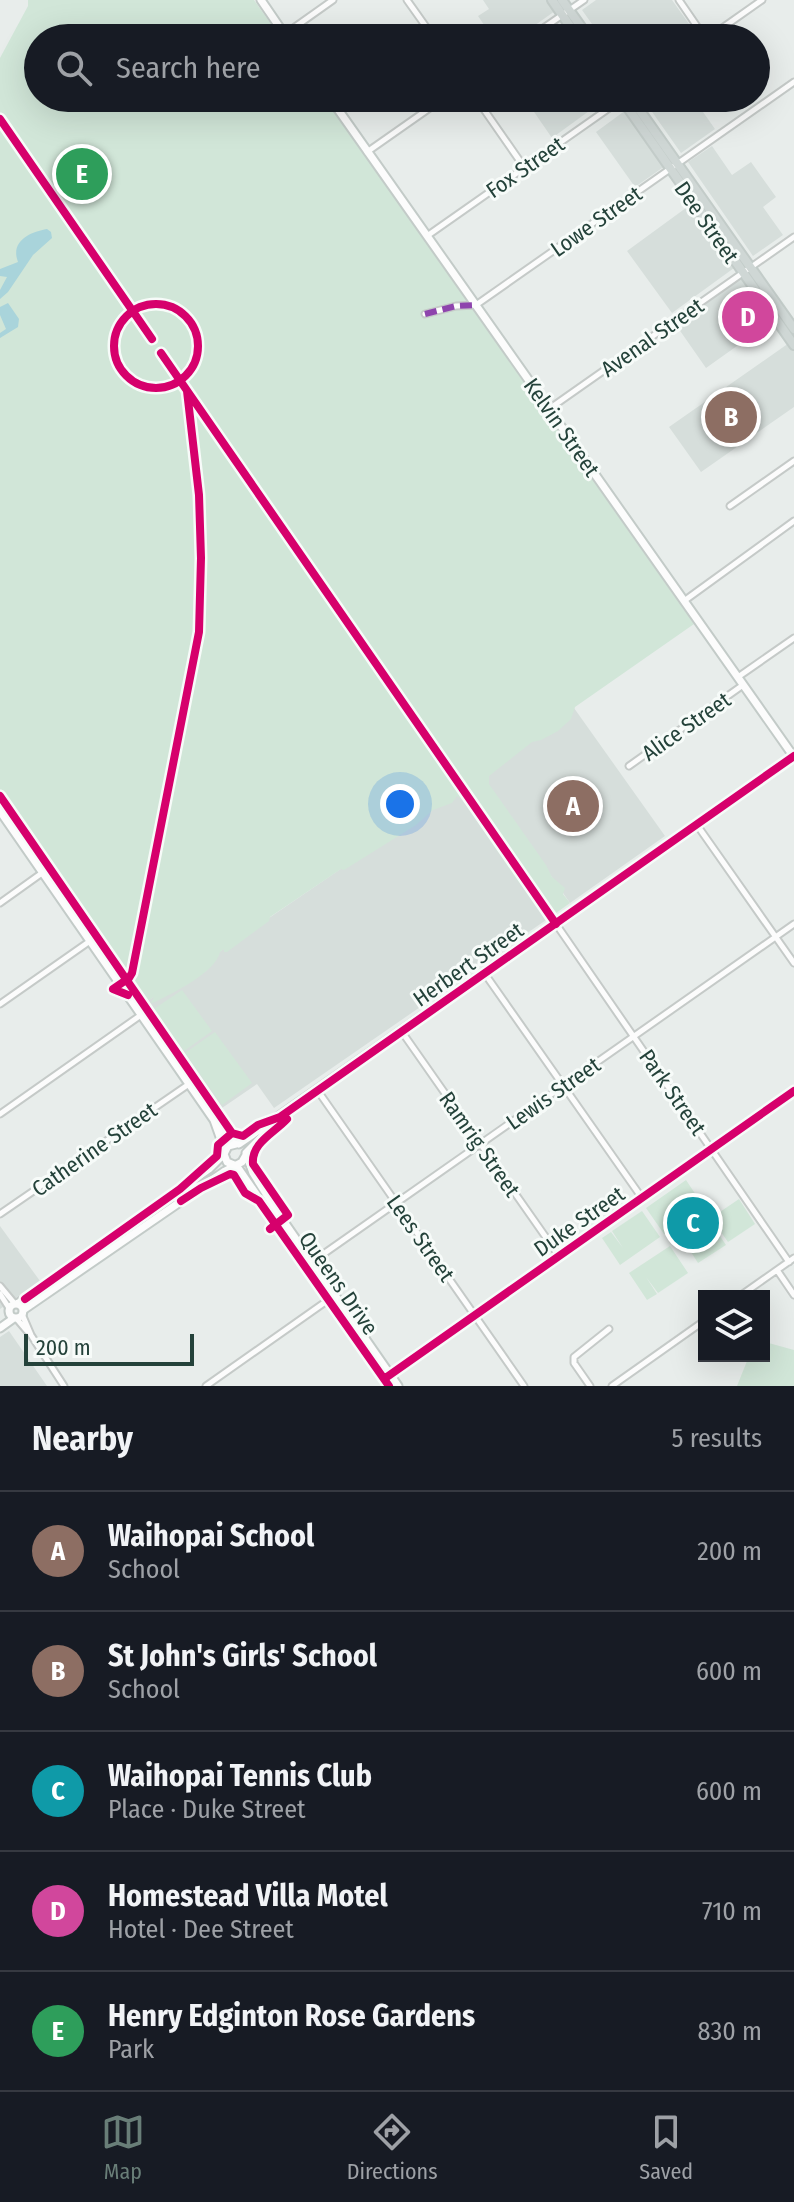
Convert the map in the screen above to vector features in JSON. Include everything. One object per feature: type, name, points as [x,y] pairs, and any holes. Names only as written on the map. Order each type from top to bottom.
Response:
[{"type":"main road","points":[[261,0],[278,24]]},
{"type":"main road","points":[[552,0],[577,24]]},
{"type":"main road","points":[[562,0],[572,24]]},
{"type":"main road","name":"Kelvin Street","points":[[340,112],[794,756]]},
{"type":"main road","name":"Dee Street","points":[[634,112],[747,270],[794,345]]},
{"type":"main road","name":"Dee Street","points":[[747,270],[794,329]]},
{"type":"main road","name":"Herbert Street","points":[[0,1328],[16,1311],[209,1169],[236,1144],[318,1091],[794,756]]},
{"type":"main road","points":[[0,811],[214,1120],[227,1162],[235,1165]]},
{"type":"main road","name":"Herbert Street","points":[[0,1317],[16,1311],[245,1160],[246,1153],[280,1117]]},
{"type":"main road","points":[[214,1120],[246,1153]]},
{"type":"main road","name":"Queens Drive","points":[[246,1153],[258,1182],[312,1262],[332,1298]]},
{"type":"main road","name":"Queens Drive","points":[[235,1165],[388,1380],[398,1386]]},
{"type":"main road","points":[[120,1232],[126,1240]]},
{"type":"street","points":[[302,24],[333,0]]},
{"type":"street","points":[[407,0],[424,24]]},
{"type":"street","points":[[549,24],[584,0]]},
{"type":"street","points":[[679,0],[696,24]]},
{"type":"street","points":[[727,24],[762,0]]},
{"type":"street","name":"Lowe Street","points":[[770,99],[794,82]]},
{"type":"street","points":[[367,152],[424,112]]},
{"type":"street","points":[[486,112],[524,167]]},
{"type":"street","name":"Fox Street","points":[[427,236],[604,112]]},
{"type":"street","name":"Lowe Street","points":[[476,305],[751,112]]},
{"type":"street","name":"Avenal Street","points":[[549,410],[794,237]]},
{"type":"street","points":[[425,314],[456,306],[476,305]]},
{"type":"street","points":[[730,506],[794,461]]},
{"type":"street","points":[[684,601],[794,521]]},
{"type":"street","name":"Alice Street","points":[[738,677],[794,638]]},
{"type":"street","name":"Alice Street","points":[[629,766],[743,685]]},
{"type":"street","points":[[697,825],[794,963]]},
{"type":"street","points":[[0,903],[42,873]]},
{"type":"street","name":"Park Street","points":[[556,924],[791,1260]]},
{"type":"street","name":"Lewis Street","points":[[312,1262],[794,924]]},
{"type":"street","points":[[0,1004],[90,941]]},
{"type":"street","points":[[485,974],[642,1198]]},
{"type":"street","points":[[0,1114],[141,1015]]},
{"type":"street","name":"Ramrig Street","points":[[402,1032],[559,1256]]},
{"type":"street","name":"Catherine Street","points":[[0,1214],[189,1084]]},
{"type":"street","name":"Lees Street","points":[[318,1091],[524,1386]]},
{"type":"street","name":"Duke Street","points":[[388,1380],[475,1315],[794,1091]]},
{"type":"street","points":[[749,1290],[791,1260]]},
{"type":"street","points":[[777,1270],[794,1295]]},
{"type":"street","points":[[0,1286],[64,1386]]},
{"type":"street","points":[[0,1294],[16,1311]]},
{"type":"street","points":[[206,1386],[332,1298]]},
{"type":"street","points":[[612,1386],[698,1325]]},
{"type":"street","points":[[590,1386],[573,1362],[574,1357],[609,1329]]},
{"type":"shaded area","points":[[483,0],[547,0],[555,11],[537,24],[483,24],[478,16],[489,9]]},
{"type":"shaded area","points":[[596,0],[672,0],[689,24],[592,24],[582,10]]},
{"type":"shaded area","points":[[534,112],[588,112],[552,138]]},
{"type":"shaded area","points":[[627,112],[665,166],[635,187],[596,132]]},
{"type":"shaded area","points":[[652,112],[703,112],[715,129],[681,153]]},
{"type":"shaded area","points":[[712,146],[732,175],[751,162],[776,197],[763,207],[783,235],[753,256],[688,162]]},
{"type":"shaded area","points":[[690,205],[734,268],[672,313],[627,251]]},
{"type":"shaded area","points":[[741,278],[772,321],[706,368],[676,325]]},
{"type":"shaded area","points":[[789,343],[794,351],[794,407],[701,472],[669,427]]},
{"type":"shaded area","points":[[574,708],[665,836],[570,903],[480,774]]},
{"type":"shaded area","points":[[459,788],[549,918],[274,1108],[257,1084],[222,1108],[146,1002]]},
{"type":"shaded area","points":[[0,1226],[40,1281],[0,1309]]},
{"type":"shaded area","points":[[9,1331],[47,1386],[0,1386],[0,1337]]},
{"type":"green space","points":[[28,0],[254,0],[271,24],[24,24],[24,112],[334,112],[694,624],[575,707],[571,719],[558,731],[532,742],[489,776],[489,784],[552,877],[565,888],[563,894],[570,903],[549,918],[526,885],[521,885],[516,879],[457,796],[452,803],[433,810],[416,825],[341,869],[270,917],[269,921],[227,952],[224,949],[211,967],[193,981],[155,1002],[151,1003],[154,997],[146,1002],[0,804],[0,58],[28,6]]},
{"type":"green space","points":[[731,407],[744,427],[720,443],[707,424]]},
{"type":"green space","points":[[182,990],[212,1031],[184,1051],[154,1009]]},
{"type":"green space","points":[[215,1032],[252,1083],[222,1105],[185,1053]]},
{"type":"green space","points":[[686,1180],[704,1207],[674,1227],[663,1211],[673,1228],[664,1234],[646,1208]]},
{"type":"green space","points":[[739,1199],[755,1224],[728,1242],[711,1218]]},
{"type":"green space","points":[[642,1211],[660,1237],[620,1265],[602,1238],[611,1232],[623,1248],[612,1231]]},
{"type":"green space","points":[[709,1220],[726,1245],[698,1263],[682,1238]]},
{"type":"green space","points":[[670,1246],[688,1273],[658,1293],[646,1277],[657,1294],[647,1300],[629,1273]]},
{"type":"green space","points":[[770,1343],[794,1350],[794,1386],[737,1386],[747,1362],[770,1362]]},
{"type":"water","points":[[47,229],[52,238],[33,255],[0,299],[0,290],[7,277],[0,276],[0,269],[18,262],[17,248],[23,239]]},
{"type":"water","points":[[8,303],[19,319],[18,327],[0,338],[0,333],[6,329],[0,307]]},
{"type":"marked path","points":[[425,314],[456,306],[476,305]]},
{"type":"cycle path","points":[[0,119],[152,339]]},
{"type":"cycle path","points":[[156,304],[172,307],[186,316],[195,330],[198,346],[195,362],[186,376],[172,385],[156,388],[140,385],[126,376],[117,362],[114,346],[117,330],[126,316],[140,307],[156,304]]},
{"type":"cycle path","points":[[161,353],[556,924]]},
{"type":"cycle path","points":[[128,995],[113,989],[132,973],[199,632],[199,495],[187,391]]},
{"type":"cycle path","points":[[25,1299],[180,1189],[217,1156],[218,1145],[232,1133],[243,1136],[258,1125],[280,1117],[794,756]]},
{"type":"cycle path","points":[[0,796],[232,1133]]},
{"type":"cycle path","points":[[384,1379],[794,1091]]},
{"type":"cycle path","points":[[270,1229],[288,1215],[253,1164],[253,1157],[259,1144],[287,1119]]},
{"type":"cycle path","points":[[181,1201],[201,1188],[234,1175],[245,1193],[259,1201],[389,1386]]},
{"type":"place","name":"Henry Edginton Rose Gardens","points":[[82,174]]},
{"type":"place","name":"Homestead Villa Motel","points":[[748,317]]},
{"type":"place","name":"St John's Girls' School","points":[[731,417]]},
{"type":"place","name":"Waihopai School","points":[[573,806]]},
{"type":"place","name":"Waihopai Tennis Club","points":[[693,1223]]}]
